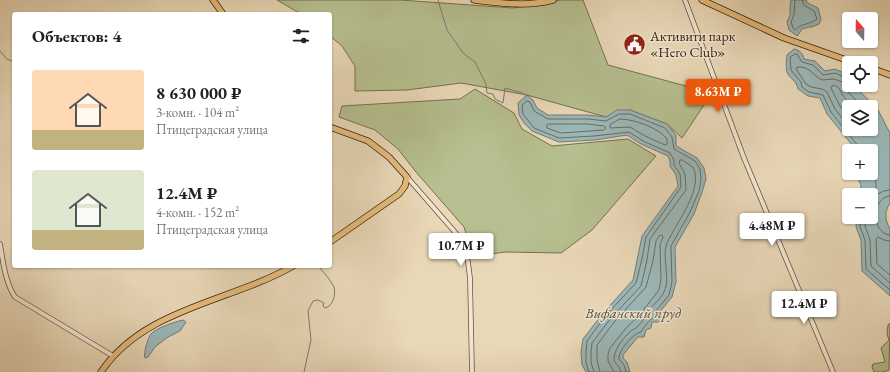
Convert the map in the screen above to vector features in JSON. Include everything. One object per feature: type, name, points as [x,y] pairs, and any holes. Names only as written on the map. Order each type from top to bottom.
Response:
[{"type":"main road","points":[[214,0],[222,12]]},
{"type":"main road","points":[[474,0],[532,4],[553,0]]},
{"type":"main road","points":[[702,0],[784,38],[842,59]]},
{"type":"main road","points":[[878,71],[890,75]]},
{"type":"main road","points":[[332,128],[368,141],[389,157],[407,177],[405,186],[399,194],[332,241]]},
{"type":"main road","points":[[101,372],[113,356],[127,343],[154,325],[183,311],[262,282],[288,268]]},
{"type":"street","points":[[685,0],[744,158],[833,372]]},
{"type":"street","points":[[407,177],[461,239],[468,262],[470,278],[472,372]]},
{"type":"street","points":[[0,244],[8,281],[11,290],[16,296],[113,356]]},
{"type":"green space","points":[[277,0],[400,0],[513,8],[561,0],[583,0],[608,65],[712,93],[682,138],[667,124],[630,110],[606,117],[527,95],[461,83],[407,90],[355,91],[355,66],[342,46],[332,38],[332,12],[298,12]]},
{"type":"green space","points":[[475,89],[514,113],[522,129],[552,146],[628,139],[656,156],[592,230],[561,253],[506,252],[473,256],[464,227],[398,149],[375,130],[339,117],[342,106],[460,99]]},
{"type":"green space","points":[[890,323],[889,370],[874,372],[872,367],[873,364],[885,362],[881,348],[889,340],[887,334],[888,325]]},
{"type":"water","points":[[791,0],[807,0],[806,2],[818,8],[821,19],[819,24],[802,29],[797,36],[789,30],[787,22],[790,15]]},
{"type":"water","points":[[794,49],[798,50],[803,55],[804,59],[815,61],[825,71],[835,69],[842,72],[842,92],[860,92],[869,100],[842,100],[842,132],[827,114],[820,98],[808,96],[798,89],[787,72],[787,55]]},
{"type":"water","name":"Вифанский пруд","points":[[527,95],[533,100],[537,108],[548,115],[588,115],[606,117],[617,110],[630,110],[667,124],[676,135],[676,146],[697,158],[704,168],[706,179],[694,214],[675,247],[676,282],[672,297],[658,314],[660,322],[652,322],[651,328],[646,330],[644,337],[638,337],[623,355],[630,372],[586,372],[582,365],[581,352],[583,339],[604,312],[633,280],[642,236],[678,186],[676,175],[670,166],[668,156],[641,144],[627,135],[595,140],[559,142],[532,131],[519,115],[518,103]]},
{"type":"water","points":[[878,110],[890,133],[890,203],[886,216],[890,229],[890,296],[862,271],[861,240],[856,227],[856,224],[878,224],[878,188],[861,188],[858,180],[878,180],[878,144],[851,144],[845,136],[878,136]]},
{"type":"water","points":[[183,320],[186,322],[180,331],[168,337],[155,347],[148,357],[145,358],[147,342],[153,332]]},
{"type":"waterway","points":[[438,0],[447,30],[463,53],[475,62],[486,84],[487,93],[493,94],[495,99],[503,103],[505,88],[527,96]]},
{"type":"waterway","points":[[0,51],[7,59],[12,61]]},
{"type":"waterway","points":[[304,372],[311,340],[308,311],[313,301],[318,300],[324,303],[323,306],[325,308],[332,303],[334,297],[334,287],[320,268]]},
{"type":"place","name":"Активити парк «Hero Club»","points":[[635,44]]}]
